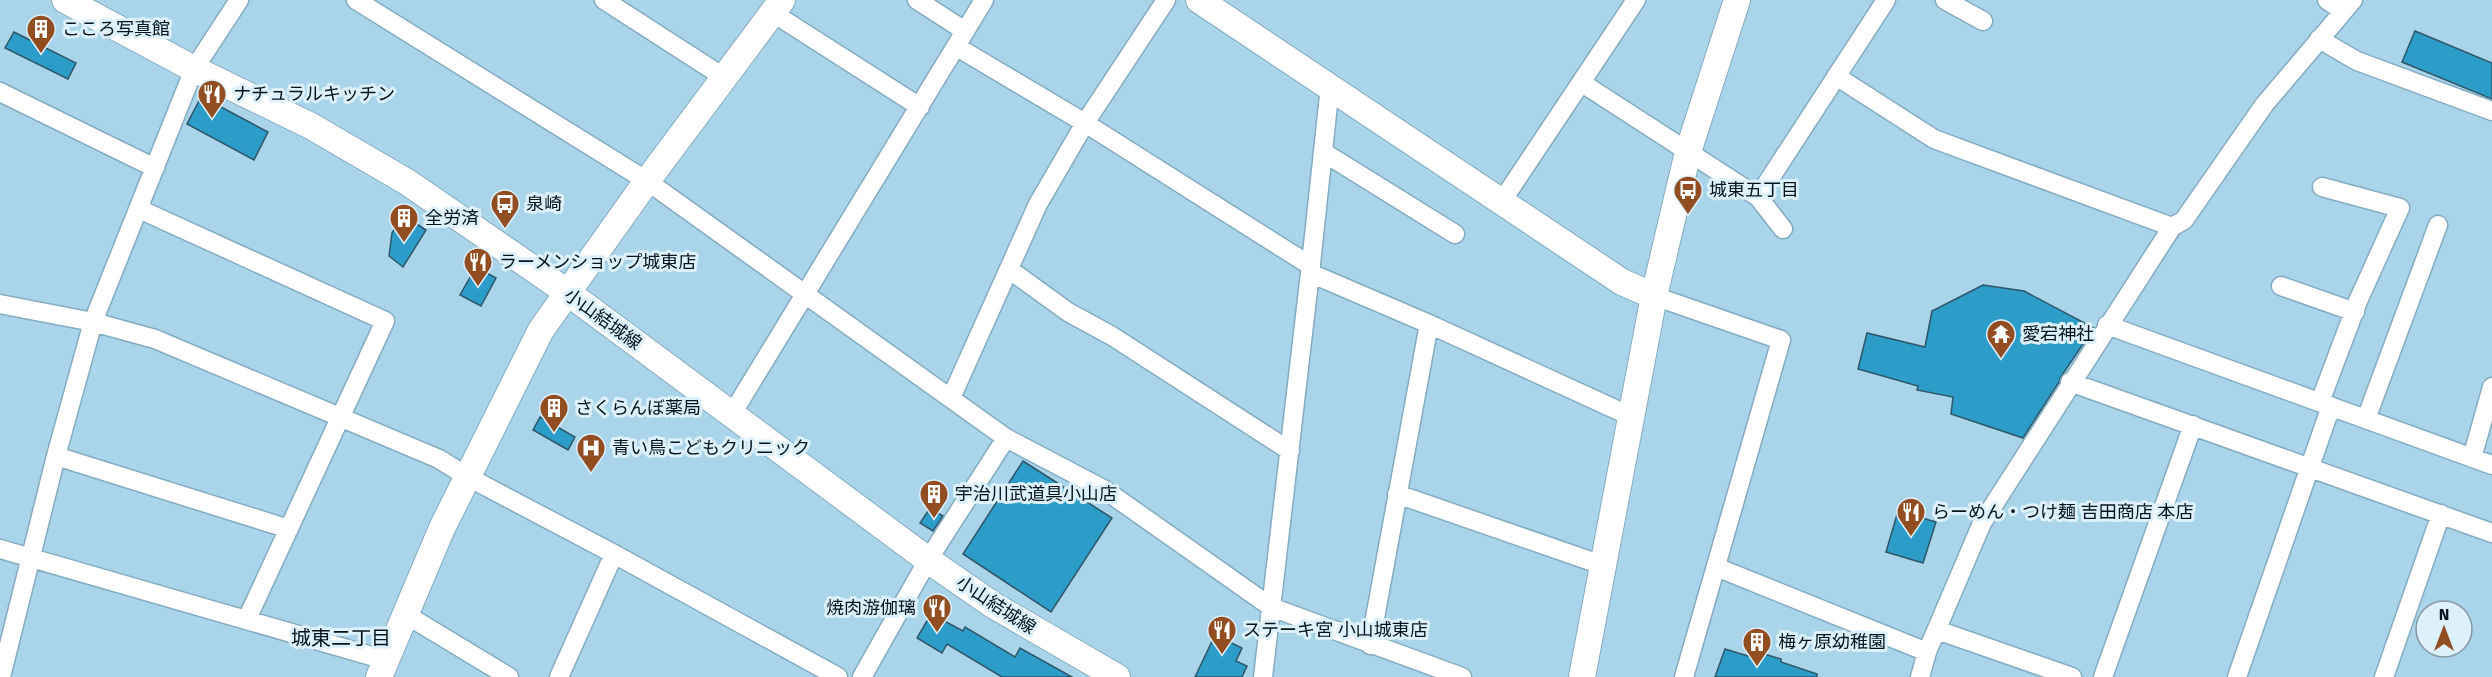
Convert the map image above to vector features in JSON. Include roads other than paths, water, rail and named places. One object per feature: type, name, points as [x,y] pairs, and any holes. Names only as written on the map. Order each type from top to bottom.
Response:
[{"type":"street","name":"小山結城線","points":[[65,0],[194,69],[311,126],[408,182],[567,292],[928,560],[993,605],[1117,677]]},
{"type":"street","points":[[2,677],[30,556],[93,322],[194,69],[238,0]]},
{"type":"street","points":[[356,0],[647,181],[1006,438],[1105,490],[1271,607],[1462,677]]},
{"type":"street","points":[[604,0],[725,78]]},
{"type":"street","points":[[917,0],[961,39],[1085,123],[1311,269],[1630,416]]},
{"type":"street","points":[[732,414],[984,0]]},
{"type":"street","points":[[951,398],[1038,204],[1085,123],[1166,0]]},
{"type":"street","points":[[1199,0],[1622,282],[1654,296],[1781,340],[1684,677]]},
{"type":"street","points":[[1502,201],[1636,0]]},
{"type":"street","points":[[1582,677],[1654,296],[1688,152],[1737,0]]},
{"type":"street","points":[[1758,197],[1886,0]]},
{"type":"street","points":[[1946,0],[1983,21]]},
{"type":"street","points":[[1920,677],[1927,652],[1982,523],[2070,382],[2172,226],[2184,220],[2264,105],[2348,5],[2326,0]]},
{"type":"street","points":[[0,549],[247,619],[382,669],[442,528],[541,330],[647,181],[777,6],[920,107]]},
{"type":"street","points":[[2319,39],[2357,61],[2492,111]]},
{"type":"street","points":[[1836,76],[1934,139],[2172,226]]},
{"type":"street","points":[[1582,83],[1758,197],[1783,229]]},
{"type":"street","points":[[1263,677],[1311,269],[1329,86]]},
{"type":"street","points":[[0,92],[155,168]]},
{"type":"street","points":[[1323,152],[1455,234]]},
{"type":"street","points":[[2237,677],[2310,468],[2325,404],[2355,312],[2400,208],[2322,187]]},
{"type":"street","points":[[139,209],[385,321],[247,619]]},
{"type":"street","points":[[2366,419],[2438,225]]},
{"type":"street","points":[[1010,270],[1068,312],[1112,336],[1290,451]]},
{"type":"street","points":[[2281,286],[2355,312]]},
{"type":"street","points":[[0,304],[93,322],[155,339],[439,459],[468,477],[838,677]]},
{"type":"street","points":[[1370,645],[1429,324]]},
{"type":"street","points":[[2107,325],[2492,465]]},
{"type":"street","points":[[2070,382],[2492,532]]},
{"type":"street","points":[[2472,458],[2492,387]]},
{"type":"street","points":[[2103,677],[2193,425]]},
{"type":"street","points":[[862,677],[928,560],[1006,438]]},
{"type":"street","points":[[56,456],[289,529]]},
{"type":"street","points":[[1397,494],[1602,565]]},
{"type":"street","points":[[2384,677],[2441,514]]},
{"type":"street","points":[[561,676],[614,554]]},
{"type":"street","points":[[1716,567],[1927,652]]},
{"type":"street","points":[[405,614],[509,677]]},
{"type":"street","points":[[1937,630],[2072,677]]},
{"type":"place","name":"こころ写真館","points":[[41,54]]},
{"type":"place","name":"ナチュラルキッチン","points":[[212,120]]},
{"type":"place","name":"城東五丁目","points":[[1688,216]]},
{"type":"place","name":"泉崎","points":[[505,230]]},
{"type":"place","name":"全労済","points":[[404,244]]},
{"type":"place","name":"ラーメンショップ城東店","points":[[478,288]]},
{"type":"place","name":"愛宕神社","points":[[2001,360]]},
{"type":"place","name":"さくらんぼ薬局","points":[[554,434]]},
{"type":"place","name":"青い鳥こどもクリニック","points":[[591,474]]},
{"type":"place","name":"宇治川武道具小山店","points":[[934,520]]},
{"type":"place","name":"らーめん・つけ麺 吉田商店 本店","points":[[1911,538]]},
{"type":"place","name":"焼肉游伽璃","points":[[937,634]]},
{"type":"place","name":"ステーキ宮 小山城東店","points":[[1222,656]]},
{"type":"place","name":"梅ヶ原幼稚園","points":[[1757,668]]},
{"type":"district","name":"城東二丁目","points":[[341,638]]}]
